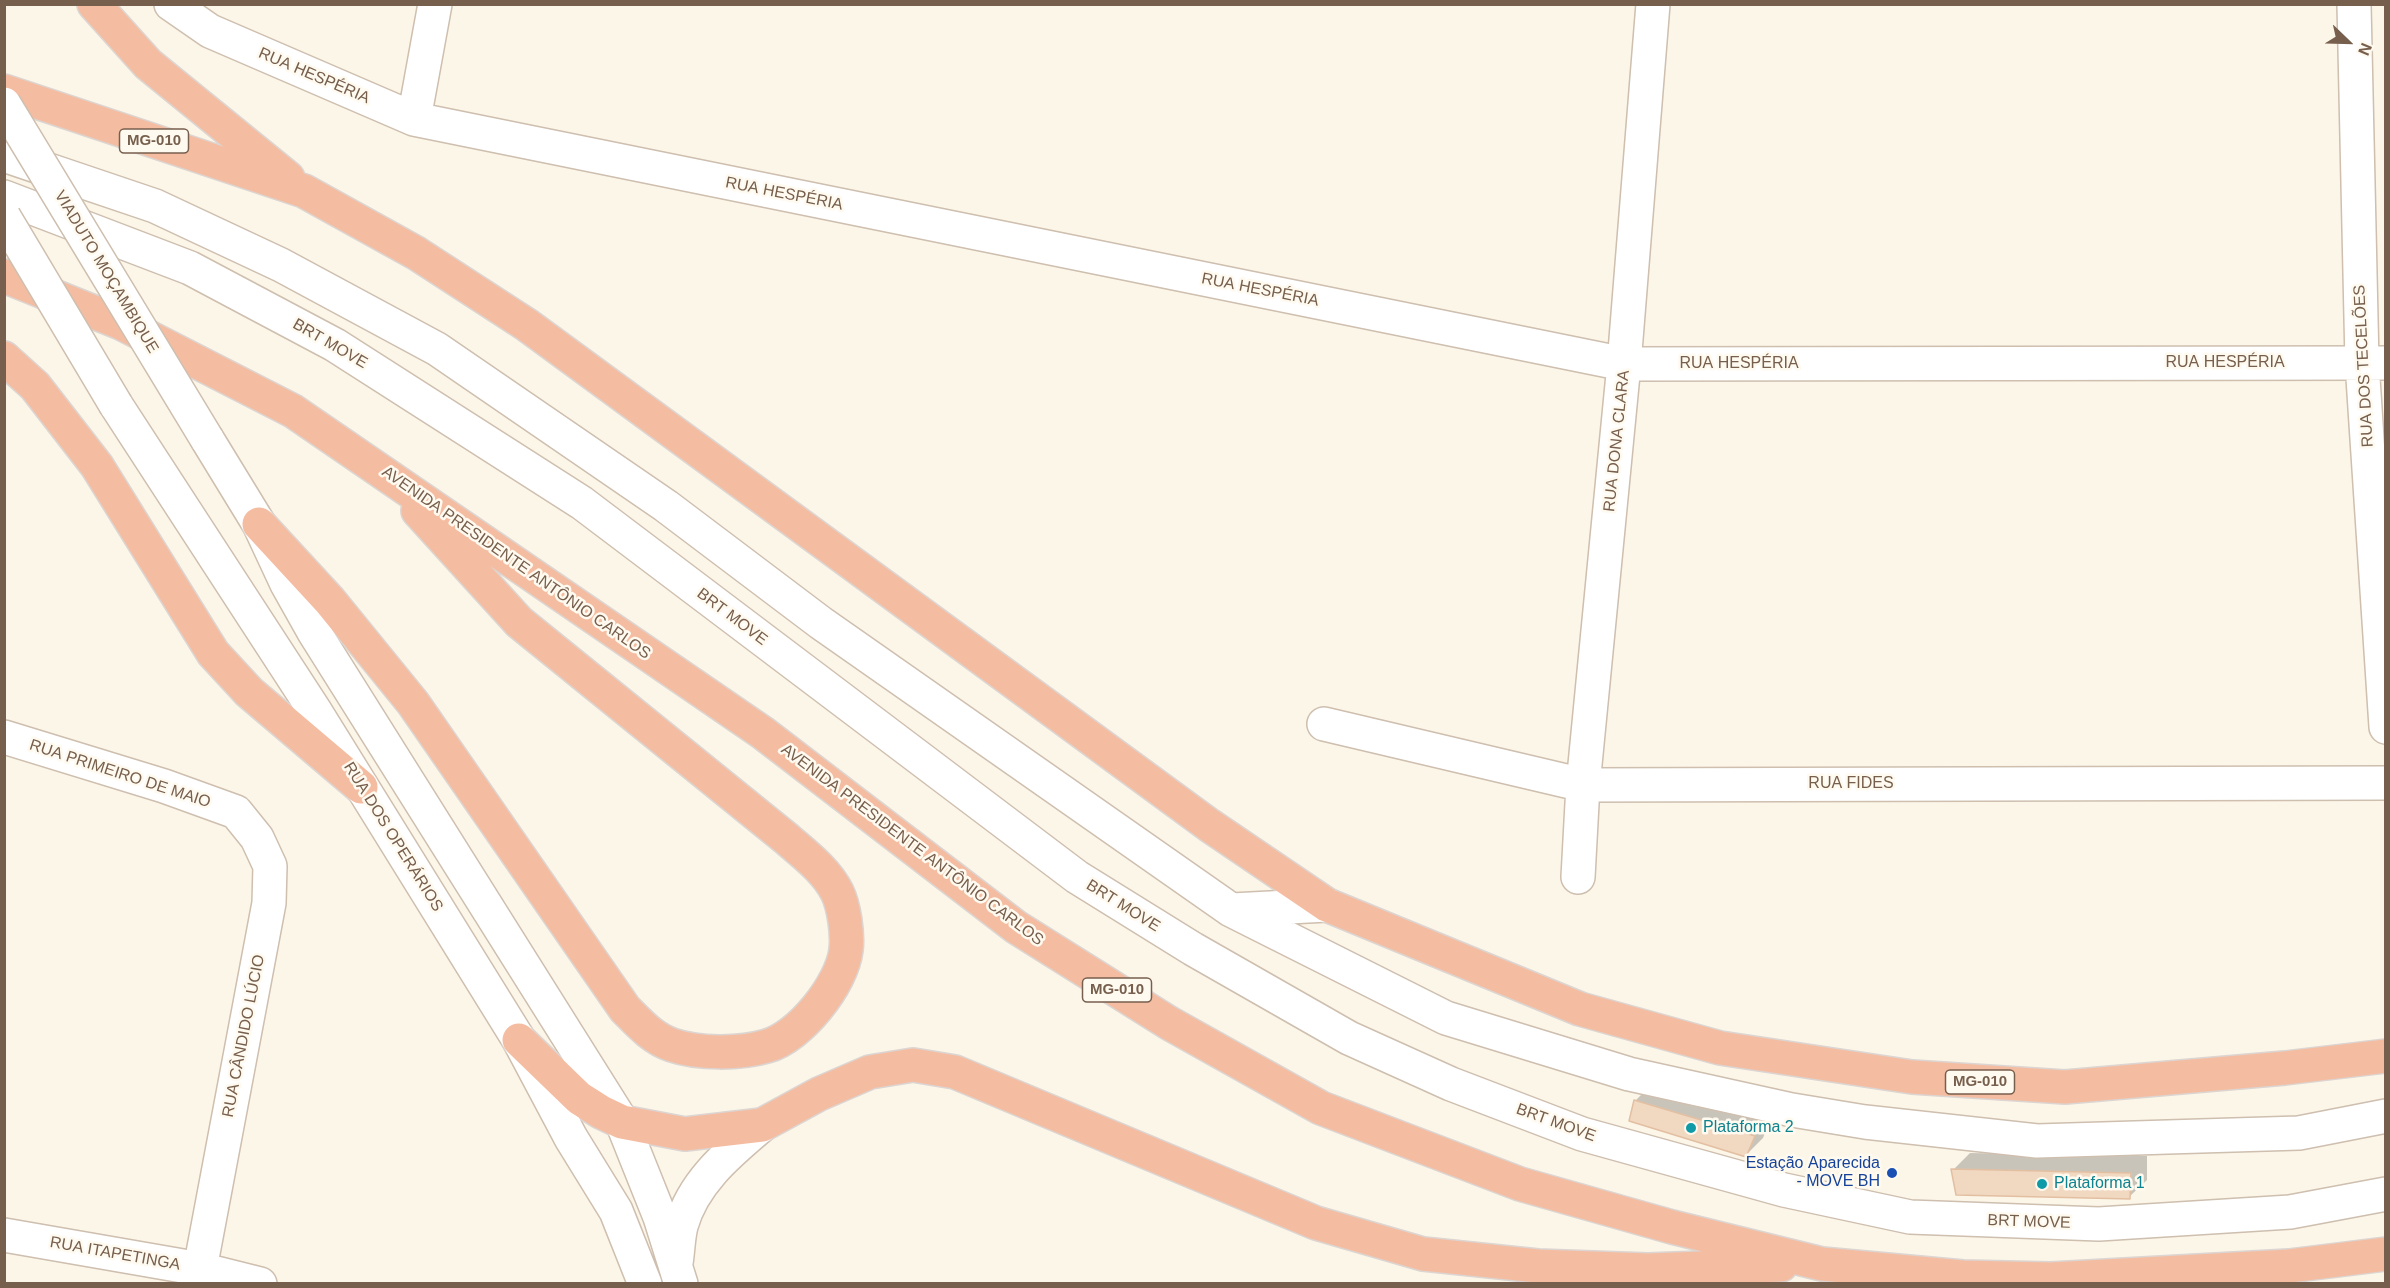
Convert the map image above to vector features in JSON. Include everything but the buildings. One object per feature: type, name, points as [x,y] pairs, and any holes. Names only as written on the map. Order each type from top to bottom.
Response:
[{"type":"highway","points":[[94,4],[148,64],[304,191]]},
{"type":"highway","name":"MG-010","points":[[4,91],[304,191],[416,252],[527,325],[1209,825],[1326,905],[1580,1009],[1720,1048],[1912,1077],[2066,1087],[2285,1068],[2385,1056]]},
{"type":"highway","name":"AVENIDA PRESIDENTE ANTÔNIO CARLOS","points":[[4,276],[141,333],[293,411],[763,733],[1016,927],[1169,1023],[1321,1108],[1520,1184],[1672,1227],[1822,1264],[1963,1277],[2051,1279],[2289,1266],[2385,1254]]},
{"type":"highway","points":[[4,358],[35,386],[97,466],[213,653],[249,692],[361,787]]},
{"type":"highway","points":[[259,524],[330,601],[413,703],[618,1000],[651,1035],[672,1045],[730,1051],[768,1046],[792,1031],[825,997],[846,951],[845,931],[837,892],[817,865],[787,838],[519,622],[378,468]]},
{"type":"highway","points":[[519,1040],[579,1098],[622,1122],[685,1134],[762,1125],[819,1094],[870,1072],[914,1065],[955,1072],[1316,1223],[1423,1254],[1538,1266],[1648,1270],[1822,1264]]},
{"type":"street","name":"RUA HESPÉRIA","points":[[171,4],[210,32],[414,119],[1624,364],[2374,363]]},
{"type":"street","points":[[414,119],[435,4]]},
{"type":"street","name":"RUA DONA CLARA","points":[[1578,877],[1583,784],[1624,364],[1653,4]]},
{"type":"street","name":"RUA DOS TECELÕES","points":[[2354,4],[2374,363],[2385,727]]},
{"type":"street","name":"VIADUTO MOÇAMBIQUE","points":[[4,104],[259,524]]},
{"type":"street","points":[[4,155],[155,206],[281,265],[437,349],[666,506],[821,623],[1231,910],[1446,1018],[1629,1074],[1792,1110],[1865,1122],[2037,1141],[2299,1133],[2385,1116]]},
{"type":"street","name":"BRT MOVE","points":[[4,197],[190,268],[335,345],[582,503],[1077,877],[1193,949],[1349,1038],[1451,1084],[1582,1134],[1784,1190],[1910,1217],[2099,1224],[2290,1212],[2385,1194]]},
{"type":"street","name":"RUA DOS OPERÁRIOS","points":[[4,216],[116,405],[315,711],[519,1040],[571,1138],[616,1211],[645,1284]]},
{"type":"street","points":[[259,524],[287,584],[314,632],[622,1122],[679,1274]]},
{"type":"street","name":"RUA FIDES","points":[[1324,724],[1583,784],[2385,783]]},
{"type":"street","name":"RUA PRIMEIRO DE MAIO","points":[[4,737],[164,786],[236,812]]},
{"type":"street","name":"RUA CÂNDIDO LÚCIO","points":[[200,1269],[269,903],[270,866],[257,838],[236,812]]},
{"type":"street","points":[[1231,910],[1326,905]]},
{"type":"street","points":[[679,1274],[681,1226],[695,1193],[722,1160],[762,1125]]},
{"type":"street","name":"RUA ITAPETINGA","points":[[4,1235],[200,1269],[257,1283]]},
{"type":"place","name":"Plataforma 2","points":[[1691,1128]]},
{"type":"place","name":"Estação Aparecida - MOVE BH","points":[[1892,1173]]},
{"type":"place","name":"Plataforma 1","points":[[2042,1184]]}]
